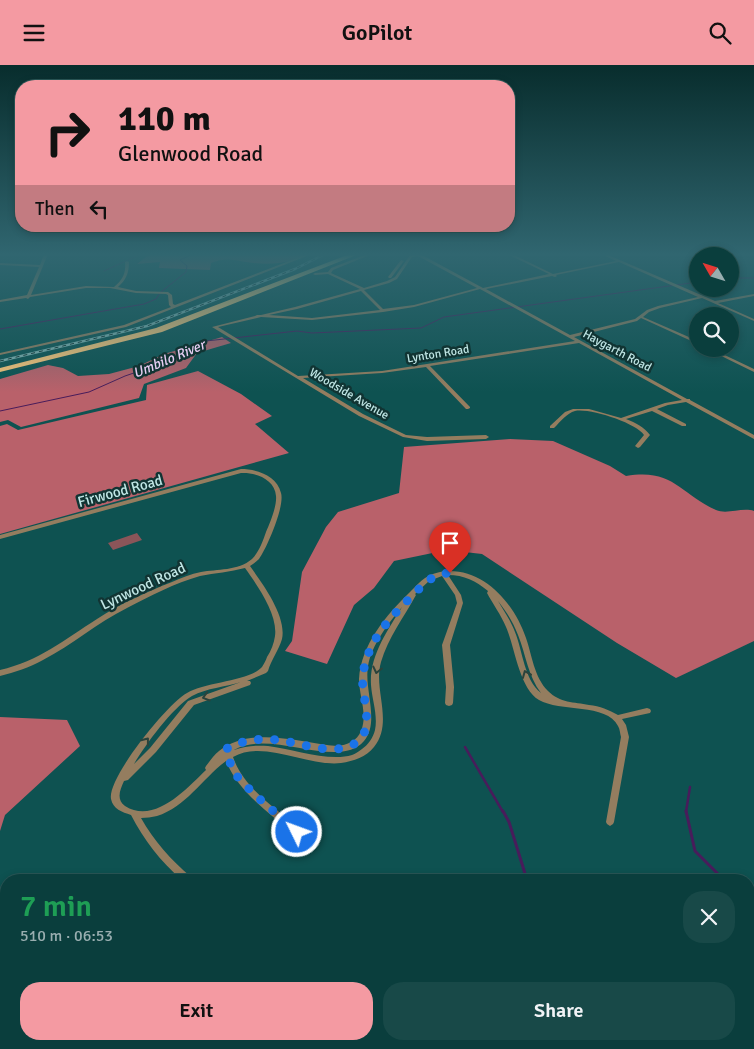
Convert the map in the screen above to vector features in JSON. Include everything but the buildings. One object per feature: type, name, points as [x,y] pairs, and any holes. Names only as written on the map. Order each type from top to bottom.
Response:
[{"type":"highway","points":[[0,368],[155,328],[229,300]]},
{"type":"highway","points":[[0,368],[140,336],[240,300]]},
{"type":"street","points":[[170,300],[171,305],[175,307]]},
{"type":"street","points":[[0,354],[120,327],[193,300]]},
{"type":"street","points":[[257,316],[318,300]]},
{"type":"street","points":[[373,300],[382,311]]},
{"type":"street","points":[[257,316],[317,319],[414,306],[437,300]]},
{"type":"street","name":"Haygarth Road","points":[[502,300],[754,437]]},
{"type":"street","points":[[569,337],[640,317],[652,310],[692,300]]},
{"type":"street","points":[[710,300],[754,319]]},
{"type":"street","points":[[715,302],[727,300]]},
{"type":"street","name":"Woodside Avenue","points":[[257,316],[214,327],[361,415],[405,436],[426,439],[486,437]]},
{"type":"street","points":[[640,317],[689,339]]},
{"type":"street","name":"Lynton Road","points":[[298,377],[382,372],[579,342]]},
{"type":"street","points":[[725,357],[754,371]]},
{"type":"street","points":[[428,365],[468,408]]},
{"type":"street","points":[[622,419],[654,409],[682,397]]},
{"type":"street","points":[[667,404],[688,401]]},
{"type":"street","points":[[654,409],[684,425]]},
{"type":"street","points":[[552,427],[576,410],[622,419],[641,427],[647,432],[645,440],[638,446]]},
{"type":"street","name":"Firwood Road","points":[[0,537],[247,470],[264,475],[277,489],[279,497],[261,551],[257,558],[246,565]]},
{"type":"street","points":[[246,565],[265,596],[279,628],[277,640],[264,669],[259,676],[239,687],[201,698],[191,703],[153,750],[120,782],[116,793],[116,801],[124,810],[134,813],[152,813],[172,805],[227,752],[240,743],[262,740],[337,749],[346,748],[358,742],[365,732],[366,724],[363,679],[366,663],[385,622],[427,580],[443,573],[464,574],[481,583],[509,625],[534,690],[544,699],[597,709],[616,718],[624,729],[625,737],[610,822]]},
{"type":"street","name":"Lynwood Road","points":[[0,673],[41,660],[106,616],[159,590],[197,575],[246,565]]},
{"type":"street","points":[[443,573],[458,595],[460,603],[446,645],[450,687],[449,703]]},
{"type":"street","points":[[227,752],[262,749],[339,760],[352,758],[365,752],[376,739],[380,724],[375,670],[389,636],[413,595]]},
{"type":"street","points":[[616,718],[646,711]]},
{"type":"street","points":[[227,752],[233,772],[254,794],[297,832]]},
{"type":"street","points":[[134,813],[144,833],[182,874]]},
{"type":"shaded area","points":[[222,337],[231,343],[197,353],[186,368],[144,384],[139,398],[21,427],[8,420],[0,422],[0,379],[48,365],[63,368],[78,376],[109,374],[139,366],[164,354]]},
{"type":"shaded area","points":[[198,371],[241,394],[272,416],[255,424],[289,453],[0,534],[0,426],[7,424],[18,430],[146,400],[147,385]]},
{"type":"shaded area","points":[[510,439],[553,441],[610,466],[626,476],[642,474],[665,479],[716,510],[725,512],[754,511],[754,641],[676,678],[617,643],[482,554],[447,550],[394,561],[374,588],[354,605],[327,664],[285,651],[292,641],[302,572],[326,527],[338,512],[399,493],[404,447]]},
{"type":"shaded area","points":[[137,533],[142,540],[113,550],[108,543]]},
{"type":"shaded area","points":[[0,717],[67,720],[80,746],[5,815],[0,831]]},
{"type":"waterway","points":[[0,329],[144,304],[154,300]]},
{"type":"waterway","name":"Umbilo River","points":[[0,411],[89,392],[125,376],[163,363],[206,341],[297,331],[312,333],[421,328],[444,317],[568,300]]},
{"type":"waterway","points":[[465,747],[503,812]]},
{"type":"waterway","points":[[686,811],[690,787]]},
{"type":"waterway","points":[[503,811],[509,822],[525,874]]},
{"type":"waterway","points":[[686,811],[695,851],[718,874]]},
{"type":"railway","points":[[0,361],[147,326],[215,300]]},
{"type":"route","points":[[297,832],[254,794],[233,772],[226,749],[240,743],[262,740],[277,740],[332,749],[342,749],[355,744],[361,739],[366,729],[363,674],[378,633],[385,622],[427,580],[443,573],[450,573]]}]
